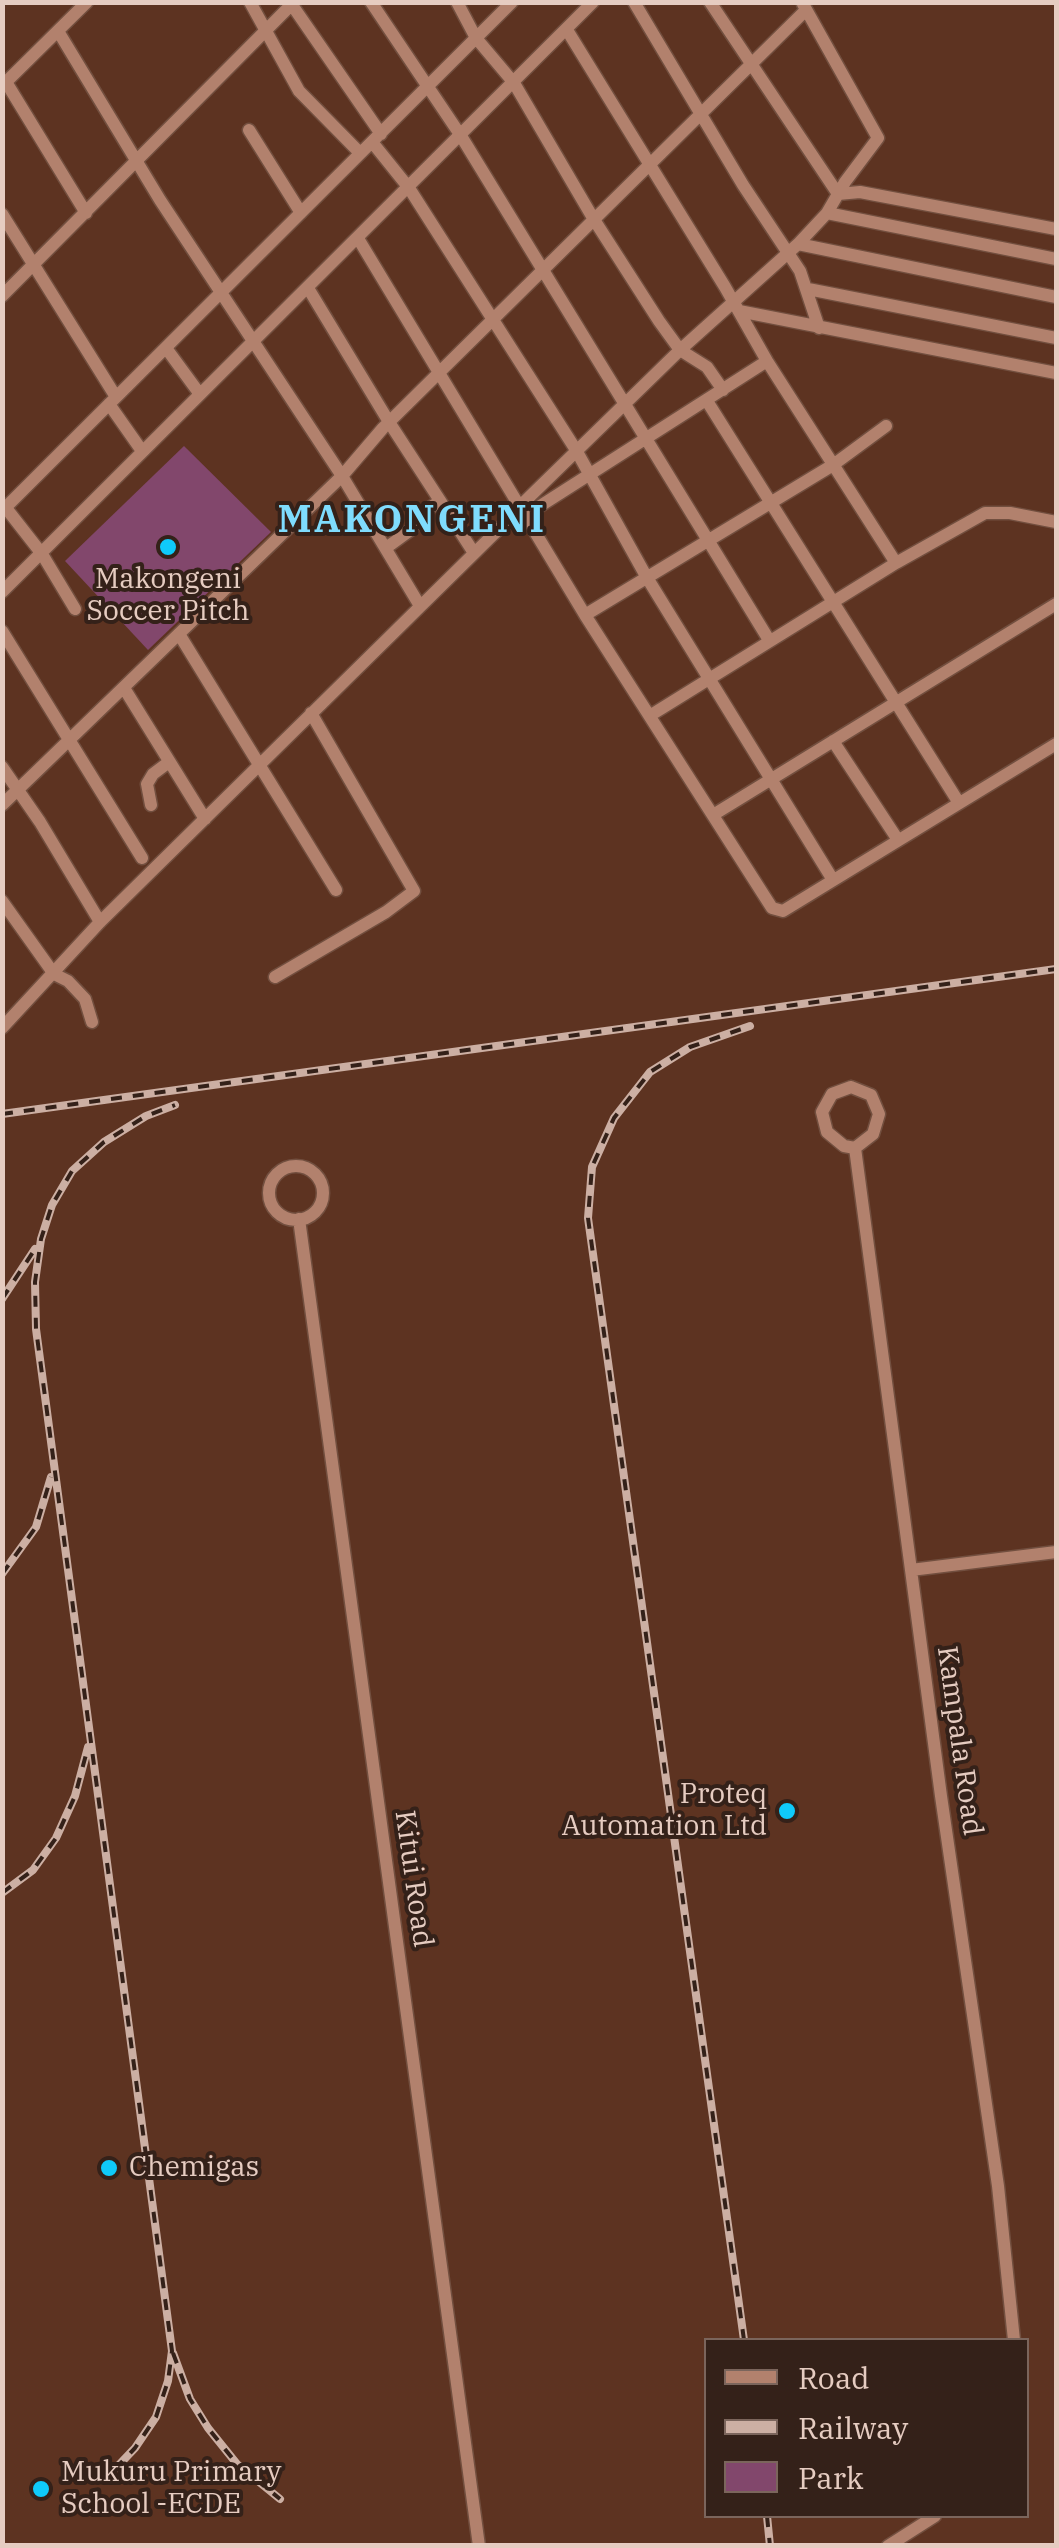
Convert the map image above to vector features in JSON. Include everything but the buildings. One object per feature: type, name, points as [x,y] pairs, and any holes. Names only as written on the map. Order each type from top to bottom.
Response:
[{"type":"street","points":[[86,213],[4,84],[87,2]]},
{"type":"street","points":[[250,2],[306,100],[360,153]]},
{"type":"street","points":[[371,2],[461,136],[769,640]]},
{"type":"street","points":[[457,2],[476,38],[514,83],[593,218],[680,350],[707,367],[723,390]]},
{"type":"street","points":[[76,609],[5,504],[512,2]]},
{"type":"street","points":[[2,592],[199,393],[359,240],[593,2]]},
{"type":"street","points":[[634,2],[700,114],[793,249],[819,328]]},
{"type":"street","points":[[710,2],[838,194]]},
{"type":"street","points":[[2,296],[292,3],[576,450],[646,576],[832,880]]},
{"type":"street","points":[[2,805],[342,476],[389,422],[804,6],[878,138],[827,213],[736,307],[680,350],[576,450],[523,509],[100,922],[2,1028]]},
{"type":"street","points":[[58,30],[137,162],[342,476],[420,606]]},
{"type":"street","points":[[567,30],[767,362],[896,563]]},
{"type":"street","points":[[249,130],[302,213]]},
{"type":"street","points":[[838,194],[860,192],[1056,228]]},
{"type":"street","points":[[827,213],[1056,259]]},
{"type":"street","points":[[2,214],[142,451]]},
{"type":"street","points":[[359,240],[585,614],[772,908],[783,911],[1056,744]]},
{"type":"street","points":[[793,249],[1056,297]]},
{"type":"street","points":[[308,288],[474,553]]},
{"type":"street","points":[[808,289],[1056,338]]},
{"type":"street","points":[[736,307],[819,328],[1056,373]]},
{"type":"street","points":[[166,348],[199,393]]},
{"type":"street","points":[[523,509],[590,474],[767,362]]},
{"type":"street","points":[[707,401],[959,803]]},
{"type":"street","points":[[585,614],[833,464],[886,426]]},
{"type":"street","points":[[386,548],[440,501]]},
{"type":"street","points":[[651,715],[896,563],[985,513],[1010,513],[1056,522]]},
{"type":"street","points":[[713,815],[1056,604]]},
{"type":"street","points":[[2,631],[142,858]]},
{"type":"street","points":[[179,634],[336,890]]},
{"type":"street","points":[[124,688],[205,818]]},
{"type":"street","points":[[275,977],[386,912],[414,891],[311,712]]},
{"type":"street","points":[[833,741],[898,840]]},
{"type":"street","points":[[151,805],[147,784],[169,762]]},
{"type":"street","points":[[2,767],[100,922]]},
{"type":"street","points":[[2,901],[54,974],[68,981],[85,999],[92,1022]]},
{"type":"street","points":[[852,1087],[871,1095],[880,1114],[873,1134],[855,1148],[834,1140],[822,1123],[825,1102],[841,1088],[852,1087]]},
{"type":"street","name":"Kampala Road","points":[[855,1148],[998,2186],[1014,2338]]},
{"type":"street","points":[[292,1166],[314,1173],[323,1192],[314,1212],[298,1219],[276,1212],[269,1196],[272,1178],[292,1166]]},
{"type":"street","name":"Kitui Road","points":[[298,1219],[479,2546]]},
{"type":"street","points":[[911,1570],[1056,1552]]},
{"type":"street","points":[[888,2546],[931,2518]]},
{"type":"green space","name":"Makongeni Soccer Pitch","points":[[184,446],[271,532],[148,650],[65,561]]},
{"type":"railway","points":[[2,1114],[1056,969]]},
{"type":"railway","points":[[744,2338],[588,1218],[592,1167],[614,1118],[650,1072],[690,1047],[750,1026]]},
{"type":"railway","points":[[115,2469],[156,2417],[168,2381],[172,2351],[36,1329],[35,1282],[41,1239],[52,1205],[72,1171],[104,1142],[146,1116],[175,1105]]},
{"type":"railway","points":[[2,1299],[35,1249]]},
{"type":"railway","points":[[2,1574],[36,1527],[51,1477]]},
{"type":"railway","points":[[2,1893],[33,1870],[56,1838],[75,1796],[88,1747]]},
{"type":"railway","points":[[173,2353],[190,2399],[208,2428],[237,2464],[280,2499]]},
{"type":"railway","points":[[767,2518],[770,2546]]},
{"type":"place","name":"Makongeni Soccer Pitch","points":[[168,547]]},
{"type":"place","name":"Proteq Automation Ltd","points":[[787,1811]]},
{"type":"place","name":"Chemigas","points":[[109,2168]]},
{"type":"place","name":"Mukuru Primary School -ECDE","points":[[41,2489]]},
{"type":"district","name":"MAKONGENI","points":[[412,521]]}]
